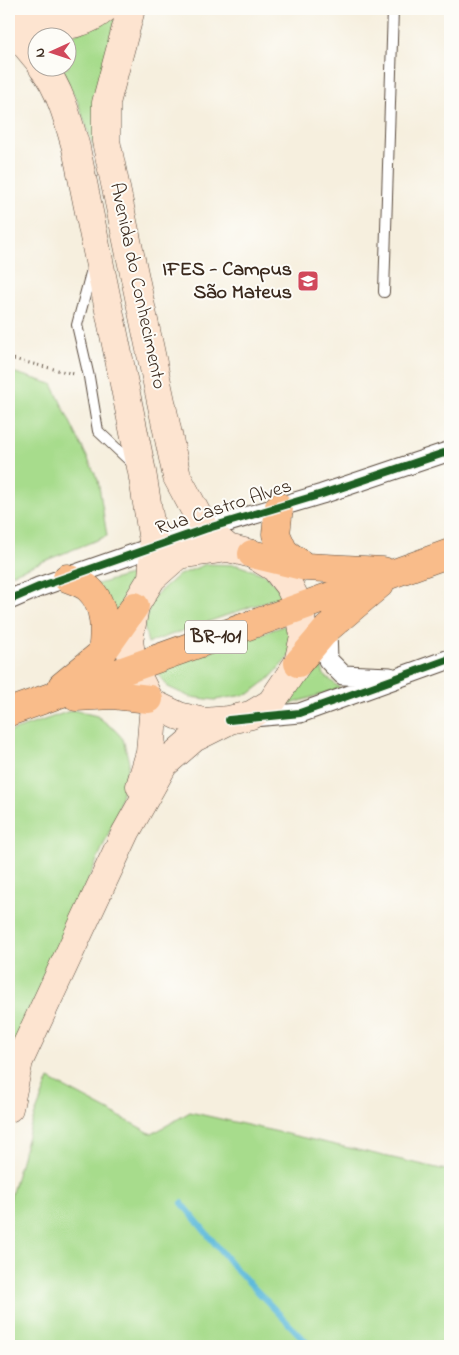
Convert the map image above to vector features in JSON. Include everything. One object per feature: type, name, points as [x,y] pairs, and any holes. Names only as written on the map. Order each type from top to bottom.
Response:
[{"type":"highway","points":[[279,507],[276,534],[284,552],[306,567]]},
{"type":"highway","points":[[240,551],[306,567],[394,572]]},
{"type":"highway","name":"BR-101","points":[[9,712],[450,552]]},
{"type":"highway","points":[[298,663],[327,629],[394,572]]},
{"type":"highway","points":[[67,578],[88,588],[101,607],[105,634],[102,653]]},
{"type":"highway","points":[[45,699],[102,653],[135,606]]},
{"type":"highway","points":[[45,699],[113,695],[152,702]]},
{"type":"main road","points":[[9,24],[59,27],[95,17],[104,9]]},
{"type":"main road","name":"Avenida do Conhecimento","points":[[132,9],[106,103],[106,141],[177,477],[205,529],[240,551],[275,568],[289,586],[299,606],[304,636],[298,663]]},
{"type":"main road","points":[[9,24],[28,48]]},
{"type":"main road","name":"Avenida do Conhecimento","points":[[50,78],[65,111],[76,148],[142,472],[154,547],[152,578]]},
{"type":"main road","points":[[126,832],[150,752],[152,702],[133,667],[129,641],[135,606],[152,578],[178,555],[240,551]]},
{"type":"main road","points":[[152,702],[179,716],[204,722],[229,720],[251,715],[271,703],[298,663]]},
{"type":"main road","points":[[9,1108],[19,1062],[126,832],[164,764],[194,738],[229,720]]},
{"type":"street","name":"Rua Castro Alves","points":[[9,600],[39,587],[205,529],[450,451]]},
{"type":"street","points":[[327,629],[328,660],[343,676],[401,677]]},
{"type":"street","points":[[229,720],[300,713],[450,659]]},
{"type":"lane","points":[[384,292],[393,9]]},
{"type":"lane","points":[[97,252],[77,325],[89,377],[98,431],[142,472]]},
{"type":"path","points":[[9,358],[89,377]]},
{"type":"green space","points":[[117,9],[94,149],[77,100],[63,78],[78,78],[78,32]]},
{"type":"green space","points":[[9,371],[52,384],[98,480],[107,536],[9,575]]},
{"type":"green space","points":[[206,564],[237,565],[266,575],[284,595],[148,643],[144,626],[152,598],[177,576]]},
{"type":"green space","points":[[144,571],[115,613],[94,585]]},
{"type":"green space","points":[[292,623],[291,654],[271,677],[249,694],[215,700],[190,697],[168,687],[156,671]]},
{"type":"green space","points":[[318,655],[324,675],[340,688],[279,708],[302,683]]},
{"type":"green space","points":[[73,710],[97,716],[115,730],[123,739],[129,762],[117,814],[9,1063],[9,732]]},
{"type":"green space","points":[[49,1079],[152,1134],[190,1112],[450,1171],[450,1346],[9,1346],[9,1203],[31,1125]]},
{"type":"waterway","points":[[182,1203],[234,1267],[310,1346]]},
{"type":"cycle path","points":[[9,600],[39,587],[205,529],[322,494],[450,451]]},
{"type":"cycle path","points":[[229,720],[300,713],[450,659]]},
{"type":"place","name":"IFES - Campus São Mateus","points":[[308,281]]}]
